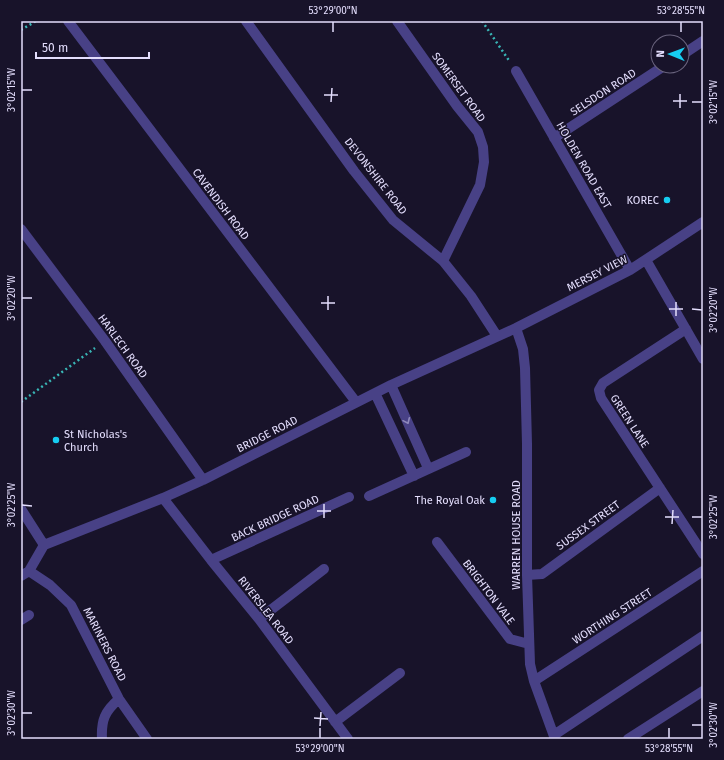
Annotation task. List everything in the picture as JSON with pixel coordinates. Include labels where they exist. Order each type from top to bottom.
[{"type":"street","name":"CAVENDISH ROAD","points":[[68,21],[356,402]]},
{"type":"street","name":"DEVONSHIRE ROAD","points":[[246,21],[354,171],[393,220],[443,261],[471,296],[497,336]]},
{"type":"street","name":"SOMERSET ROAD","points":[[397,21],[457,106],[478,132],[483,147],[484,162],[480,185],[443,261]]},
{"type":"street","points":[[690,49],[703,41]]},
{"type":"street","name":"HOLDEN ROAD EAST","points":[[516,71],[630,270]]},
{"type":"street","name":"SELSDON ROAD","points":[[554,138],[652,74]]},
{"type":"street","name":"MERSEY VIEW","points":[[497,336],[516,328],[630,270],[703,222]]},
{"type":"street","name":"HARLECH ROAD","points":[[21,229],[105,341],[203,480]]},
{"type":"street","points":[[646,260],[703,359]]},
{"type":"street","name":"WARREN HOUSE ROAD","points":[[516,328],[523,349],[525,368],[522,444],[530,664],[534,681],[554,737]]},
{"type":"street","name":"GREEN LANE","points":[[686,330],[603,383],[598,390],[601,398],[703,554]]},
{"type":"street","name":"BRIDGE ROAD","points":[[44,544],[163,498],[203,480],[356,402],[497,336]]},
{"type":"street","points":[[391,385],[428,468]]},
{"type":"street","points":[[375,393],[414,476]]},
{"type":"street","points":[[369,496],[466,452]]},
{"type":"street","name":"SUSSEX STREET","points":[[527,575],[542,574],[660,488]]},
{"type":"street","name":"BACK BRIDGE ROAD","points":[[211,560],[349,497]]},
{"type":"street","name":"RIVERSLEA ROAD","points":[[163,498],[259,619],[348,739]]},
{"type":"street","points":[[21,509],[44,544],[25,574]]},
{"type":"street","name":"BRIGHTON VALE","points":[[437,542],[510,639],[529,644]]},
{"type":"street","points":[[259,619],[324,568]]},
{"type":"street","name":"WORTHING STREET","points":[[534,681],[703,572]]},
{"type":"street","name":"MARINERS ROAD","points":[[25,574],[50,585],[71,605],[119,699],[147,739]]},
{"type":"street","points":[[554,737],[703,636]]},
{"type":"street","points":[[335,722],[400,673]]},
{"type":"street","points":[[628,739],[703,691]]},
{"type":"street","points":[[102,739],[102,727],[108,709],[119,699]]},
{"type":"path","points":[[21,30],[36,21]]},
{"type":"path","points":[[482,21],[516,71]]},
{"type":"path","points":[[21,402],[105,341]]},
{"type":"place","name":"KOREC","points":[[667,200]]},
{"type":"place","name":"St Nicholas's Church","points":[[56,440]]},
{"type":"place","name":"The Royal Oak","points":[[493,500]]}]
